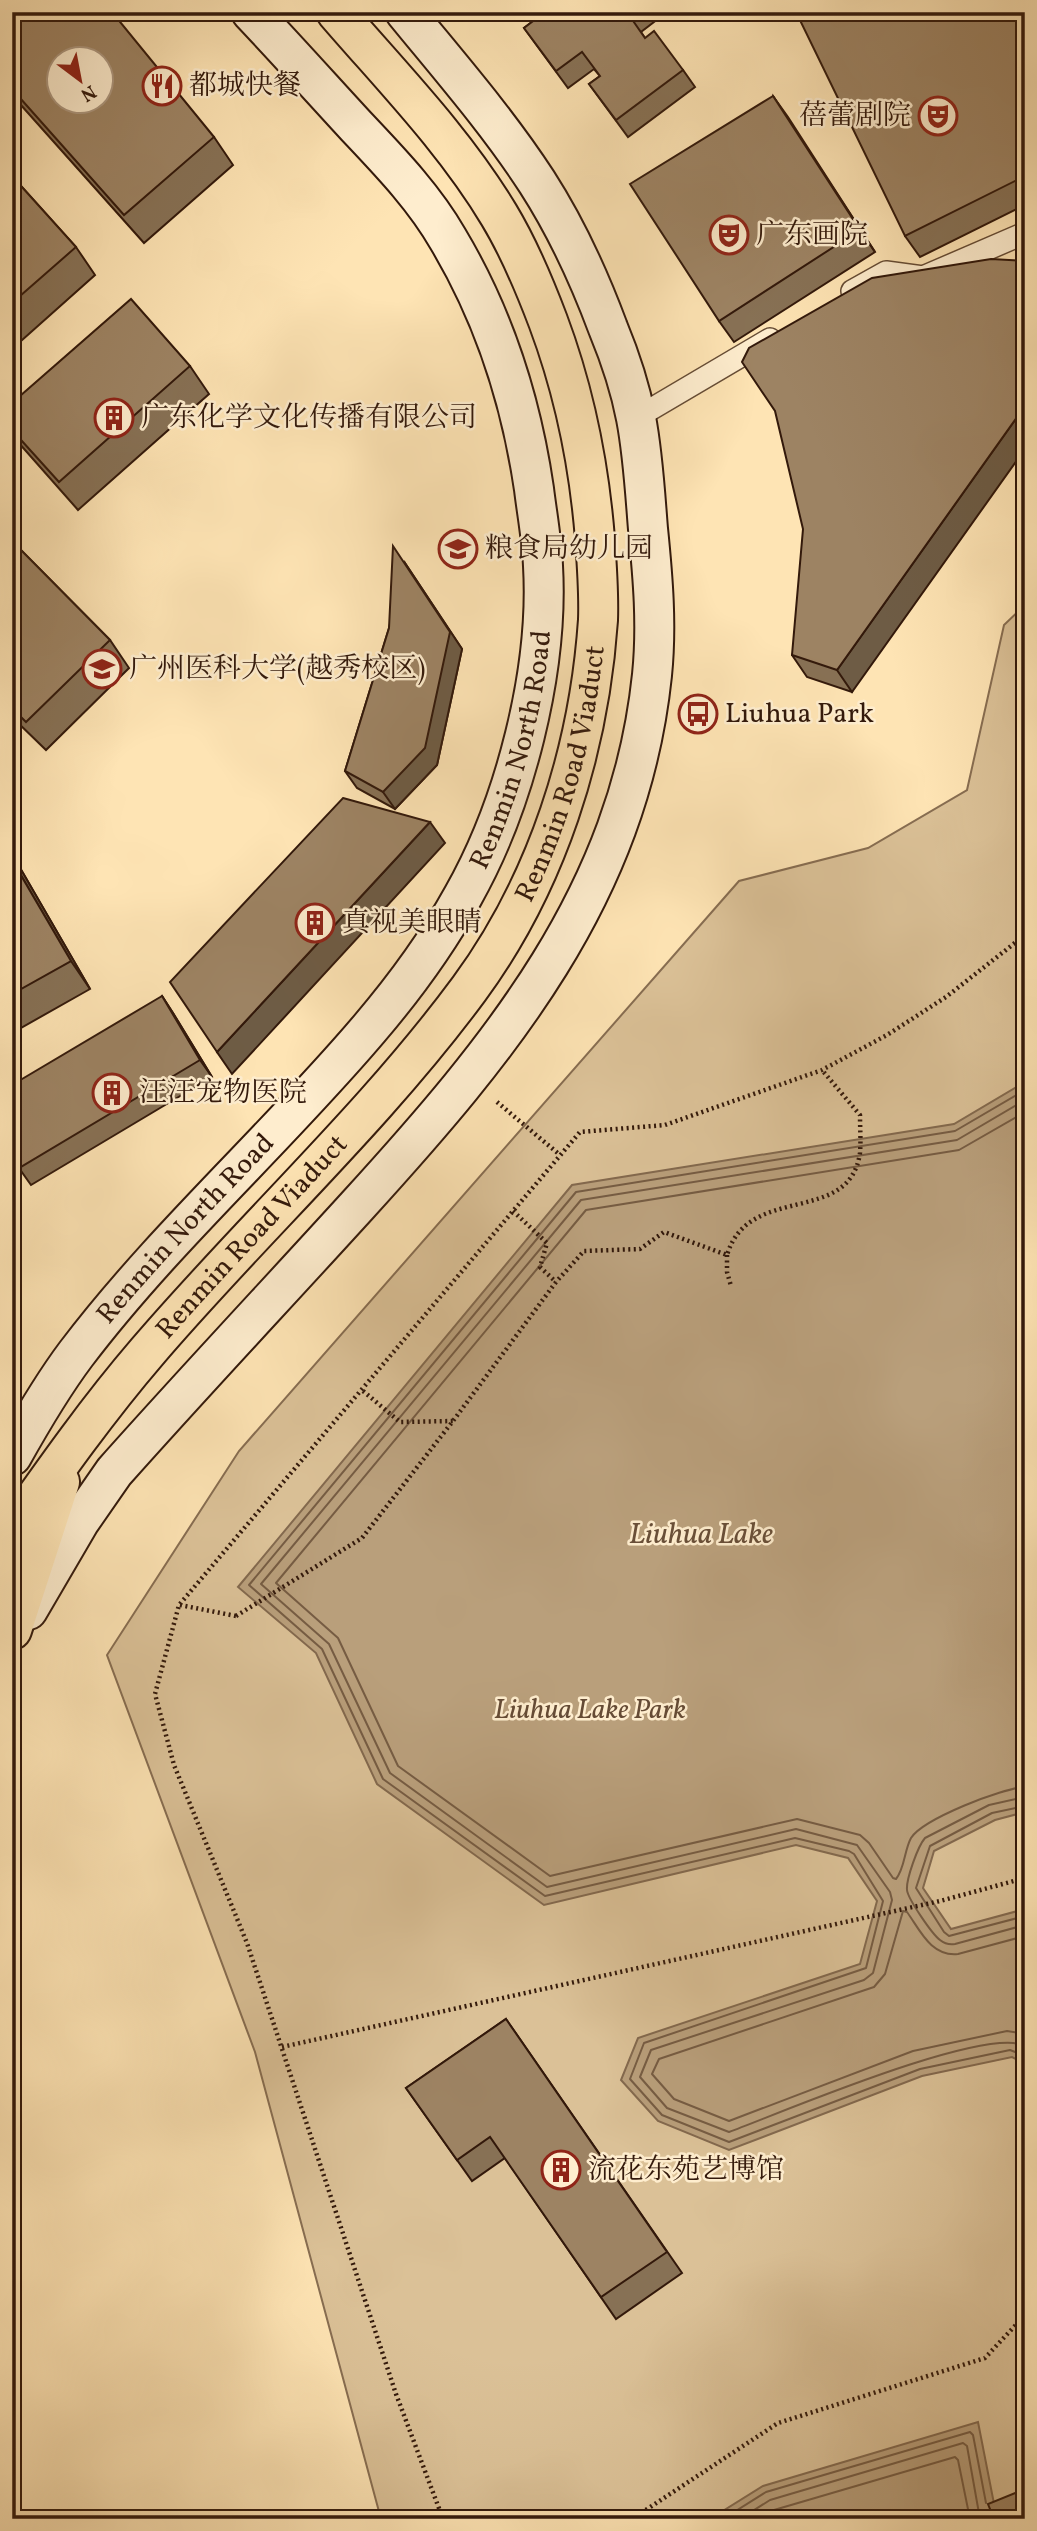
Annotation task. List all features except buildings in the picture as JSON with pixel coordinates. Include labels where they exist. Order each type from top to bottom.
[{"type":"main road","name":"Renmin North Road","points":[[12,1456],[74,1356],[130,1289],[370,1028],[418,967],[464,895],[490,842],[526,730],[537,674],[543,622],[543,565],[536,503],[527,446],[506,364],[490,320],[470,277],[421,198],[251,12]]},
{"type":"main road","name":"Renmin Road Viaduct","points":[[12,1531],[73,1445],[146,1353],[358,1121],[436,1031],[471,985],[507,930],[555,826],[571,776],[590,680],[598,619],[597,558],[586,450],[561,356],[526,266],[501,218],[473,174],[335,12]]},
{"type":"main road","points":[[12,1639],[80,1521],[114,1472],[434,1121],[469,1079],[537,985],[576,921],[607,854],[622,811],[641,738],[652,676],[655,626],[652,564],[636,418],[621,362],[594,290],[562,224],[536,181],[503,134],[405,12]]},
{"type":"main road","points":[[12,1630],[73,1445]]},
{"type":"lane","points":[[838,300],[886,272],[923,277],[1025,233]]},
{"type":"lane","points":[[636,418],[790,328]]},
{"type":"path","points":[[443,2519],[396,2395],[247,1943],[174,1765],[155,1694],[179,1605],[580,1132],[665,1125],[822,1070],[887,1035],[946,997],[1025,935]]},
{"type":"path","points":[[731,1286],[727,1272],[727,1255],[731,1240],[747,1222],[763,1214],[831,1196],[850,1179],[860,1155],[860,1115],[822,1070]]},
{"type":"path","points":[[469,1079],[560,1155]]},
{"type":"path","points":[[513,1211],[547,1244],[540,1267],[556,1282]]},
{"type":"path","points":[[179,1605],[236,1616],[362,1538],[556,1282],[584,1251],[640,1249],[664,1232],[727,1255]]},
{"type":"path","points":[[363,1391],[400,1422],[453,1421]]},
{"type":"path","points":[[282,2048],[940,1901],[1025,1878]]},
{"type":"path","points":[[632,2519],[778,2423],[985,2358],[1025,2315]]},
{"type":"green space","name":"Liuhua Lake Park","points":[[1025,605],[1025,2519],[381,2519],[255,2052],[107,1655],[239,1451],[739,881],[868,848],[967,790],[1004,625]]},
{"type":"water","name":"Liuhua Lake","points":[[1025,1082],[1025,1812],[995,1820],[934,1851],[923,1888],[951,1929],[1025,1909],[1025,2064],[1012,2057],[922,2076],[729,2150],[658,2121],[621,2080],[638,2038],[860,1964],[877,1901],[848,1858],[796,1845],[544,1905],[377,1784],[316,1653],[238,1587],[572,1185],[954,1124]]},
{"type":"water","points":[[978,2422],[997,2519],[710,2519],[763,2486]]},
{"type":"place","name":"都城快餐","points":[[162,86]]},
{"type":"place","name":"蓓蕾剧院","points":[[938,116]]},
{"type":"place","name":"广东画院","points":[[729,235]]},
{"type":"place","name":"广东化学文化传播有限公司","points":[[114,418]]},
{"type":"place","name":"粮食局幼儿园","points":[[458,549]]},
{"type":"place","name":"广州医科大学(越秀校区)","points":[[102,669]]},
{"type":"place","name":"Liuhua Park","points":[[698,714]]},
{"type":"place","name":"真视美眼睛","points":[[315,923]]},
{"type":"place","name":"汪汪宠物医院","points":[[112,1093]]},
{"type":"place","name":"流花东苑艺博馆","points":[[561,2170]]}]
